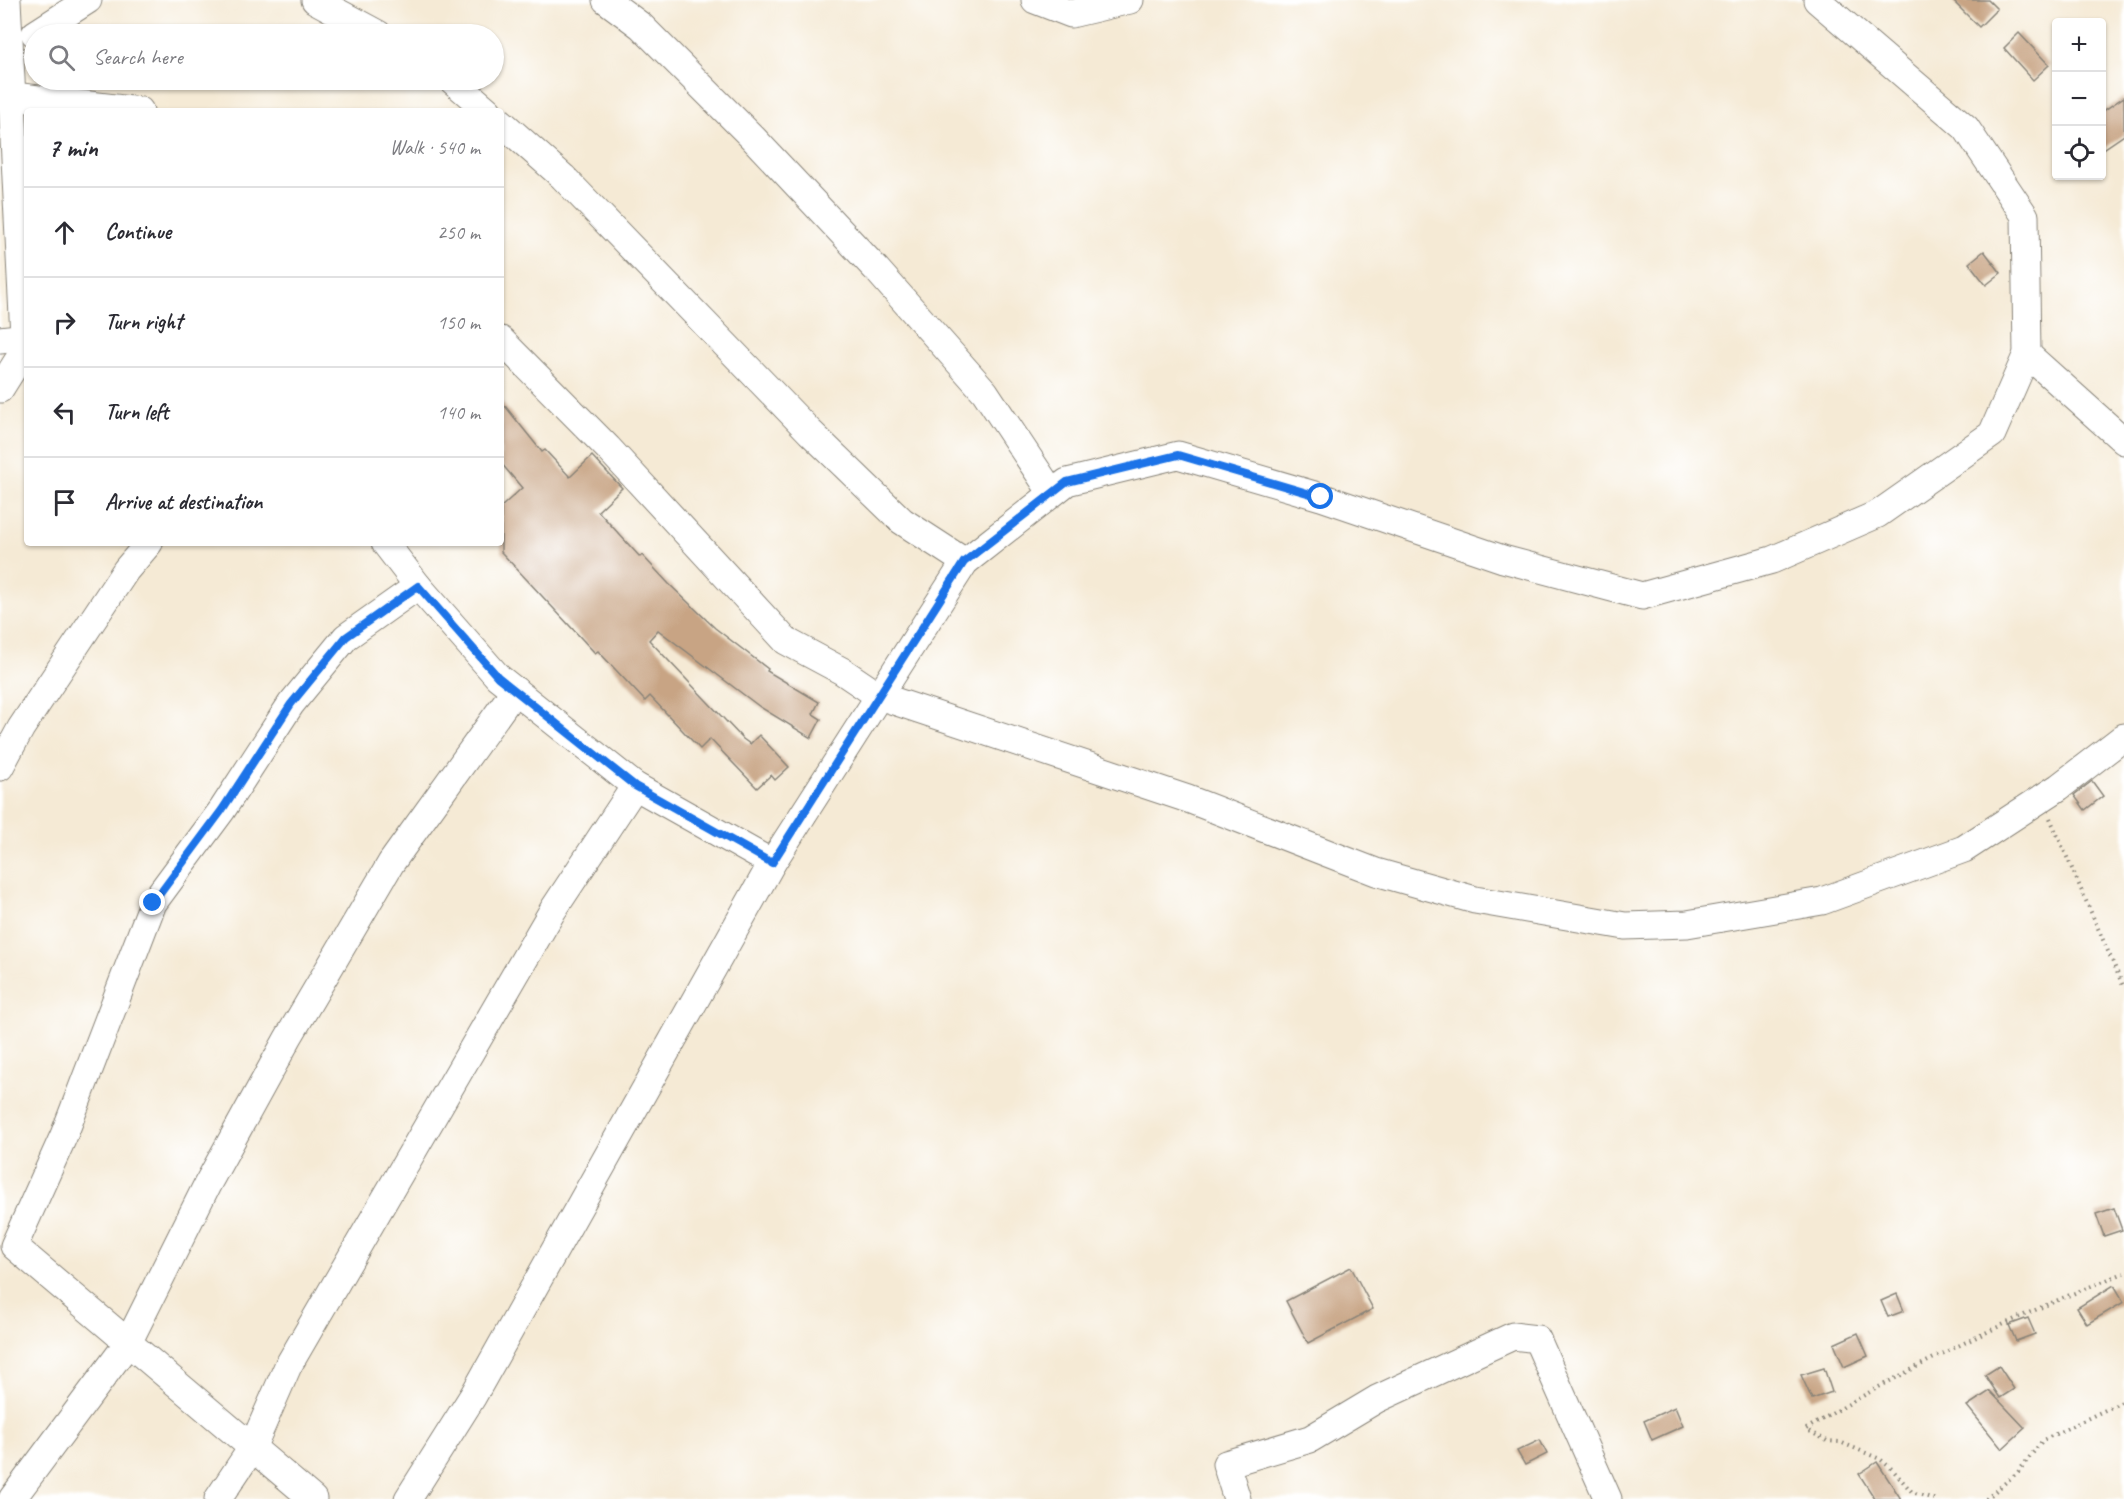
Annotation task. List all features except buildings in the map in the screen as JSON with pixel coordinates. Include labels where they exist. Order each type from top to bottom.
[{"type":"street","points":[[0,389],[20,340],[8,0]]},
{"type":"street","points":[[52,24],[88,0]]},
{"type":"street","points":[[315,0],[359,24]]},
{"type":"street","points":[[606,0],[641,26],[877,270],[985,392],[1052,493]]},
{"type":"street","points":[[1035,0],[1071,14],[1130,0]]},
{"type":"street","points":[[408,1499],[473,1396],[772,863],[964,562],[1067,482],[1178,455],[1321,497],[1503,559],[1642,596],[1772,560],[1878,514],[1992,434],[2027,354],[2025,216],[1966,128],[1816,0]]},
{"type":"street","points":[[11,50],[24,42]]},
{"type":"street","points":[[464,90],[485,108]]},
{"type":"street","points":[[13,96],[115,108]]},
{"type":"street","points":[[504,125],[563,177],[810,432],[893,513],[964,562]]},
{"type":"street","points":[[504,343],[608,448],[786,641],[842,671],[879,696],[1188,799],[1376,872],[1475,900],[1625,926],[1687,924],[1822,902],[1964,849],[2042,798],[2124,737]]},
{"type":"street","points":[[2027,354],[2124,441]]},
{"type":"street","points":[[0,768],[28,718],[126,570],[146,546]]},
{"type":"street","points":[[387,546],[418,586],[498,677],[635,786],[772,863]]},
{"type":"street","points":[[313,1499],[128,1343],[5,1247],[64,1135],[153,903],[222,810],[291,704],[346,637],[418,586]]},
{"type":"street","points":[[12,1499],[128,1343],[207,1185],[282,1047],[391,863],[515,690]]},
{"type":"street","points":[[218,1499],[252,1448],[288,1366],[553,910],[635,786]]},
{"type":"street","points":[[1237,1499],[1226,1464],[1310,1439],[1377,1399],[1513,1336],[1537,1339],[1608,1499]]},
{"type":"path","points":[[2042,798],[2124,988]]},
{"type":"path","points":[[1934,1499],[1912,1492],[1880,1459],[1840,1442],[1827,1441],[1806,1429],[1862,1395],[2052,1301],[2124,1273]]},
{"type":"path","points":[[1986,1499],[2018,1472],[2043,1440],[2124,1401]]},
{"type":"route","points":[[153,903],[222,810],[291,704],[346,637],[418,586],[498,677],[635,786],[772,863],[964,562],[1067,482],[1178,455],[1321,497]]}]
